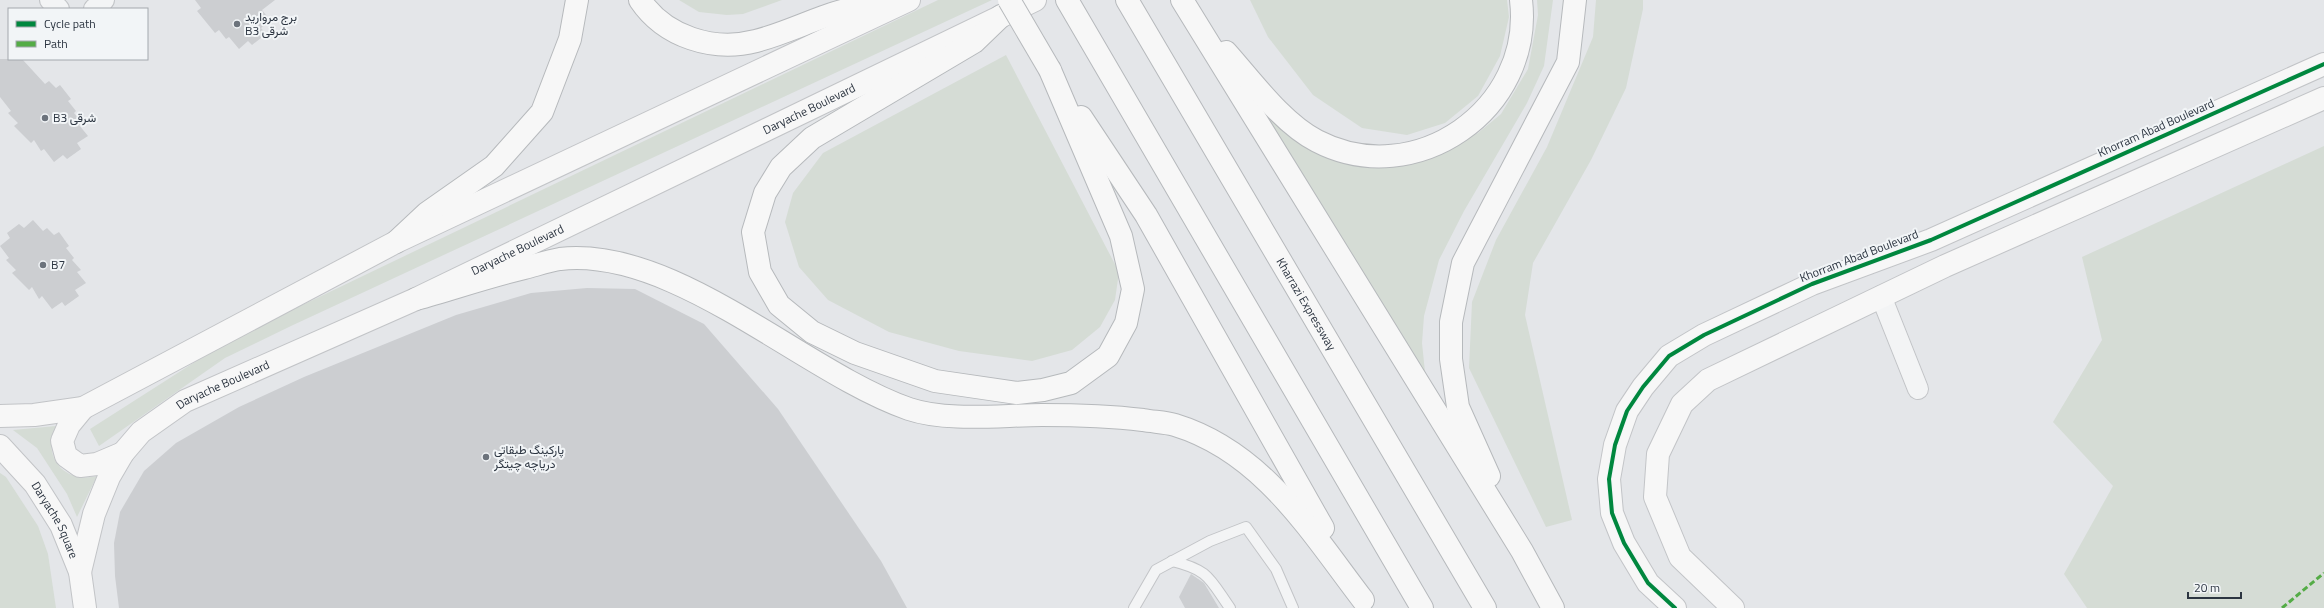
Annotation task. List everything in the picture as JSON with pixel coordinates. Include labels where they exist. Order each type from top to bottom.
[{"type":"main road","points":[[396,242],[427,213],[494,166],[542,112],[570,39],[577,0]]},
{"type":"main road","points":[[640,0],[646,10],[674,32],[711,45],[755,41],[825,16],[882,0]]},
{"type":"main road","points":[[0,416],[34,415],[83,408],[396,242],[909,0]]},
{"type":"main road","name":"Daryache Boulevard","points":[[80,572],[94,514],[109,477],[123,453],[141,432],[185,401],[416,299],[1005,8],[1035,0]]},
{"type":"main road","points":[[1067,0],[1422,608]]},
{"type":"main road","name":"Kharrazi Expressway","points":[[1127,0],[1485,608]]},
{"type":"main road","points":[[1187,8],[1289,120],[1316,140],[1348,153],[1376,156],[1404,154],[1434,147],[1463,130],[1486,108],[1503,83],[1519,47],[1523,19],[1521,0]]},
{"type":"main road","points":[[1522,551],[1458,407],[1451,358],[1451,322],[1464,263],[1568,62],[1576,0]]},
{"type":"main road","points":[[1050,70],[1121,236],[1133,290],[1126,323],[1108,356],[1072,383],[1043,390],[1017,392],[935,381],[855,353],[812,332],[779,305],[760,272],[753,232],[765,193],[781,167],[812,138],[974,42],[1005,8],[1050,70],[1146,215],[1365,604]]},
{"type":"main road","points":[[1187,8],[1522,551],[1553,608]]},
{"type":"main road","name":"Khorram Abad Boulevard","points":[[1675,608],[1648,583],[1624,543],[1612,513],[1609,479],[1614,445],[1627,411],[1643,387],[1669,356],[1704,335],[1812,284],[1931,240],[2324,64]]},
{"type":"main road","points":[[1733,608],[1680,557],[1655,497],[1658,454],[1682,404],[1708,380],[1945,266],[2324,98]]},
{"type":"main road","points":[[1931,240],[1945,266]]},
{"type":"main road","points":[[416,299],[497,275],[560,259],[603,259],[648,272],[705,297],[880,397],[912,410],[946,416],[1107,416],[1174,424],[1218,442],[1255,468],[1290,504],[1365,604]]},
{"type":"main road","points":[[83,408],[69,425],[62,441],[66,456],[80,466],[97,464],[123,453]]},
{"type":"main road","name":"Daryache Square","points":[[0,446],[35,484],[57,519],[80,572],[85,608]]},
{"type":"street","points":[[50,0],[58,8]]},
{"type":"street","points":[[95,8],[104,0]]},
{"type":"street","points":[[1881,296],[1918,389]]},
{"type":"lane","points":[[1134,608],[1156,570],[1210,541],[1246,527],[1276,569],[1293,608]]},
{"type":"lane","points":[[1172,561],[1193,566],[1207,575],[1230,608]]},
{"type":"shaded area","points":[[679,0],[782,0],[743,14],[727,15],[699,12]]},
{"type":"shaded area","points":[[938,0],[992,0],[225,358],[99,446],[90,429],[198,360],[267,322]]},
{"type":"shaded area","points":[[1250,0],[1507,0],[1509,17],[1500,56],[1478,96],[1445,123],[1407,135],[1362,128],[1313,95],[1268,37]]},
{"type":"shaded area","points":[[1537,0],[1553,0],[1544,66],[1527,103],[1464,211],[1439,260],[1424,316],[1422,343],[1427,391],[1243,83],[1322,152],[1453,146],[1478,133],[1501,114],[1528,69],[1538,15]]},
{"type":"shaded area","points":[[1596,0],[1643,0],[1643,9],[1626,88],[1591,160],[1533,263],[1525,315],[1572,520],[1546,527],[1469,368],[1472,302],[1496,240],[1547,147],[1593,37]]},
{"type":"shaded area","points":[[1006,55],[1119,272],[1115,300],[1100,327],[1072,350],[1032,361],[959,351],[889,332],[828,300],[799,267],[785,222],[793,193],[823,153]]},
{"type":"shaded area","points":[[2324,146],[2324,608],[2087,608],[2064,574],[2113,486],[2053,422],[2102,340],[2082,257]]},
{"type":"shaded area","points":[[56,426],[52,437],[52,448],[54,458],[59,466],[66,472],[75,476],[97,476],[77,517],[67,494],[37,448],[13,430]]},
{"type":"shaded area","points":[[0,473],[6,477],[38,526],[48,554],[56,608],[0,608]]},
{"type":"building","name":"برج مروارید B3 شرقی","points":[[195,0],[275,0],[262,10],[270,20],[261,28],[266,34],[252,45],[248,41],[239,49],[229,37],[226,39],[219,30],[215,33],[197,11],[201,8]]},
{"type":"building","name":"B3 شرقی","points":[[0,59],[23,60],[45,84],[49,81],[56,88],[60,85],[71,99],[68,101],[76,111],[74,113],[82,123],[79,125],[88,136],[77,143],[81,149],[67,159],[63,155],[54,162],[44,149],[41,151],[34,140],[31,143],[14,126],[18,123],[8,113],[11,111],[0,97]]},
{"type":"building","name":"B7","points":[[33,220],[43,231],[47,228],[54,235],[59,232],[69,246],[66,248],[74,258],[72,260],[81,270],[77,272],[86,283],[75,290],[79,296],[65,306],[62,302],[52,309],[42,296],[39,299],[32,287],[29,290],[12,273],[16,270],[6,260],[9,258],[0,246],[10,238],[7,233],[19,224],[24,228]]},
{"type":"building","name":"پارکینگ طبقاتی دریاچه چیتگر","points":[[587,288],[635,289],[704,324],[778,409],[881,561],[907,608],[119,608],[115,576],[114,543],[120,512],[144,471],[176,443],[239,407],[304,377],[456,315],[531,293]]},
{"type":"building","points":[[1191,574],[1204,583],[1219,608],[1185,608],[1179,597]]},
{"type":"marked path","points":[[2282,608],[2324,573]]},
{"type":"cycle path","points":[[1675,608],[1648,583],[1624,543],[1612,513],[1609,479],[1615,445],[1627,411],[1643,387],[1669,356],[1704,335],[1812,284],[1931,240],[2324,64]]},
{"type":"place","name":"برج مروارید B3 شرقی","points":[[237,24]]},
{"type":"place","name":"B3 شرقی","points":[[45,118]]},
{"type":"place","name":"B7","points":[[43,265]]},
{"type":"place","name":"پارکینگ طبقاتی دریاچه چیتگر","points":[[486,457]]}]
